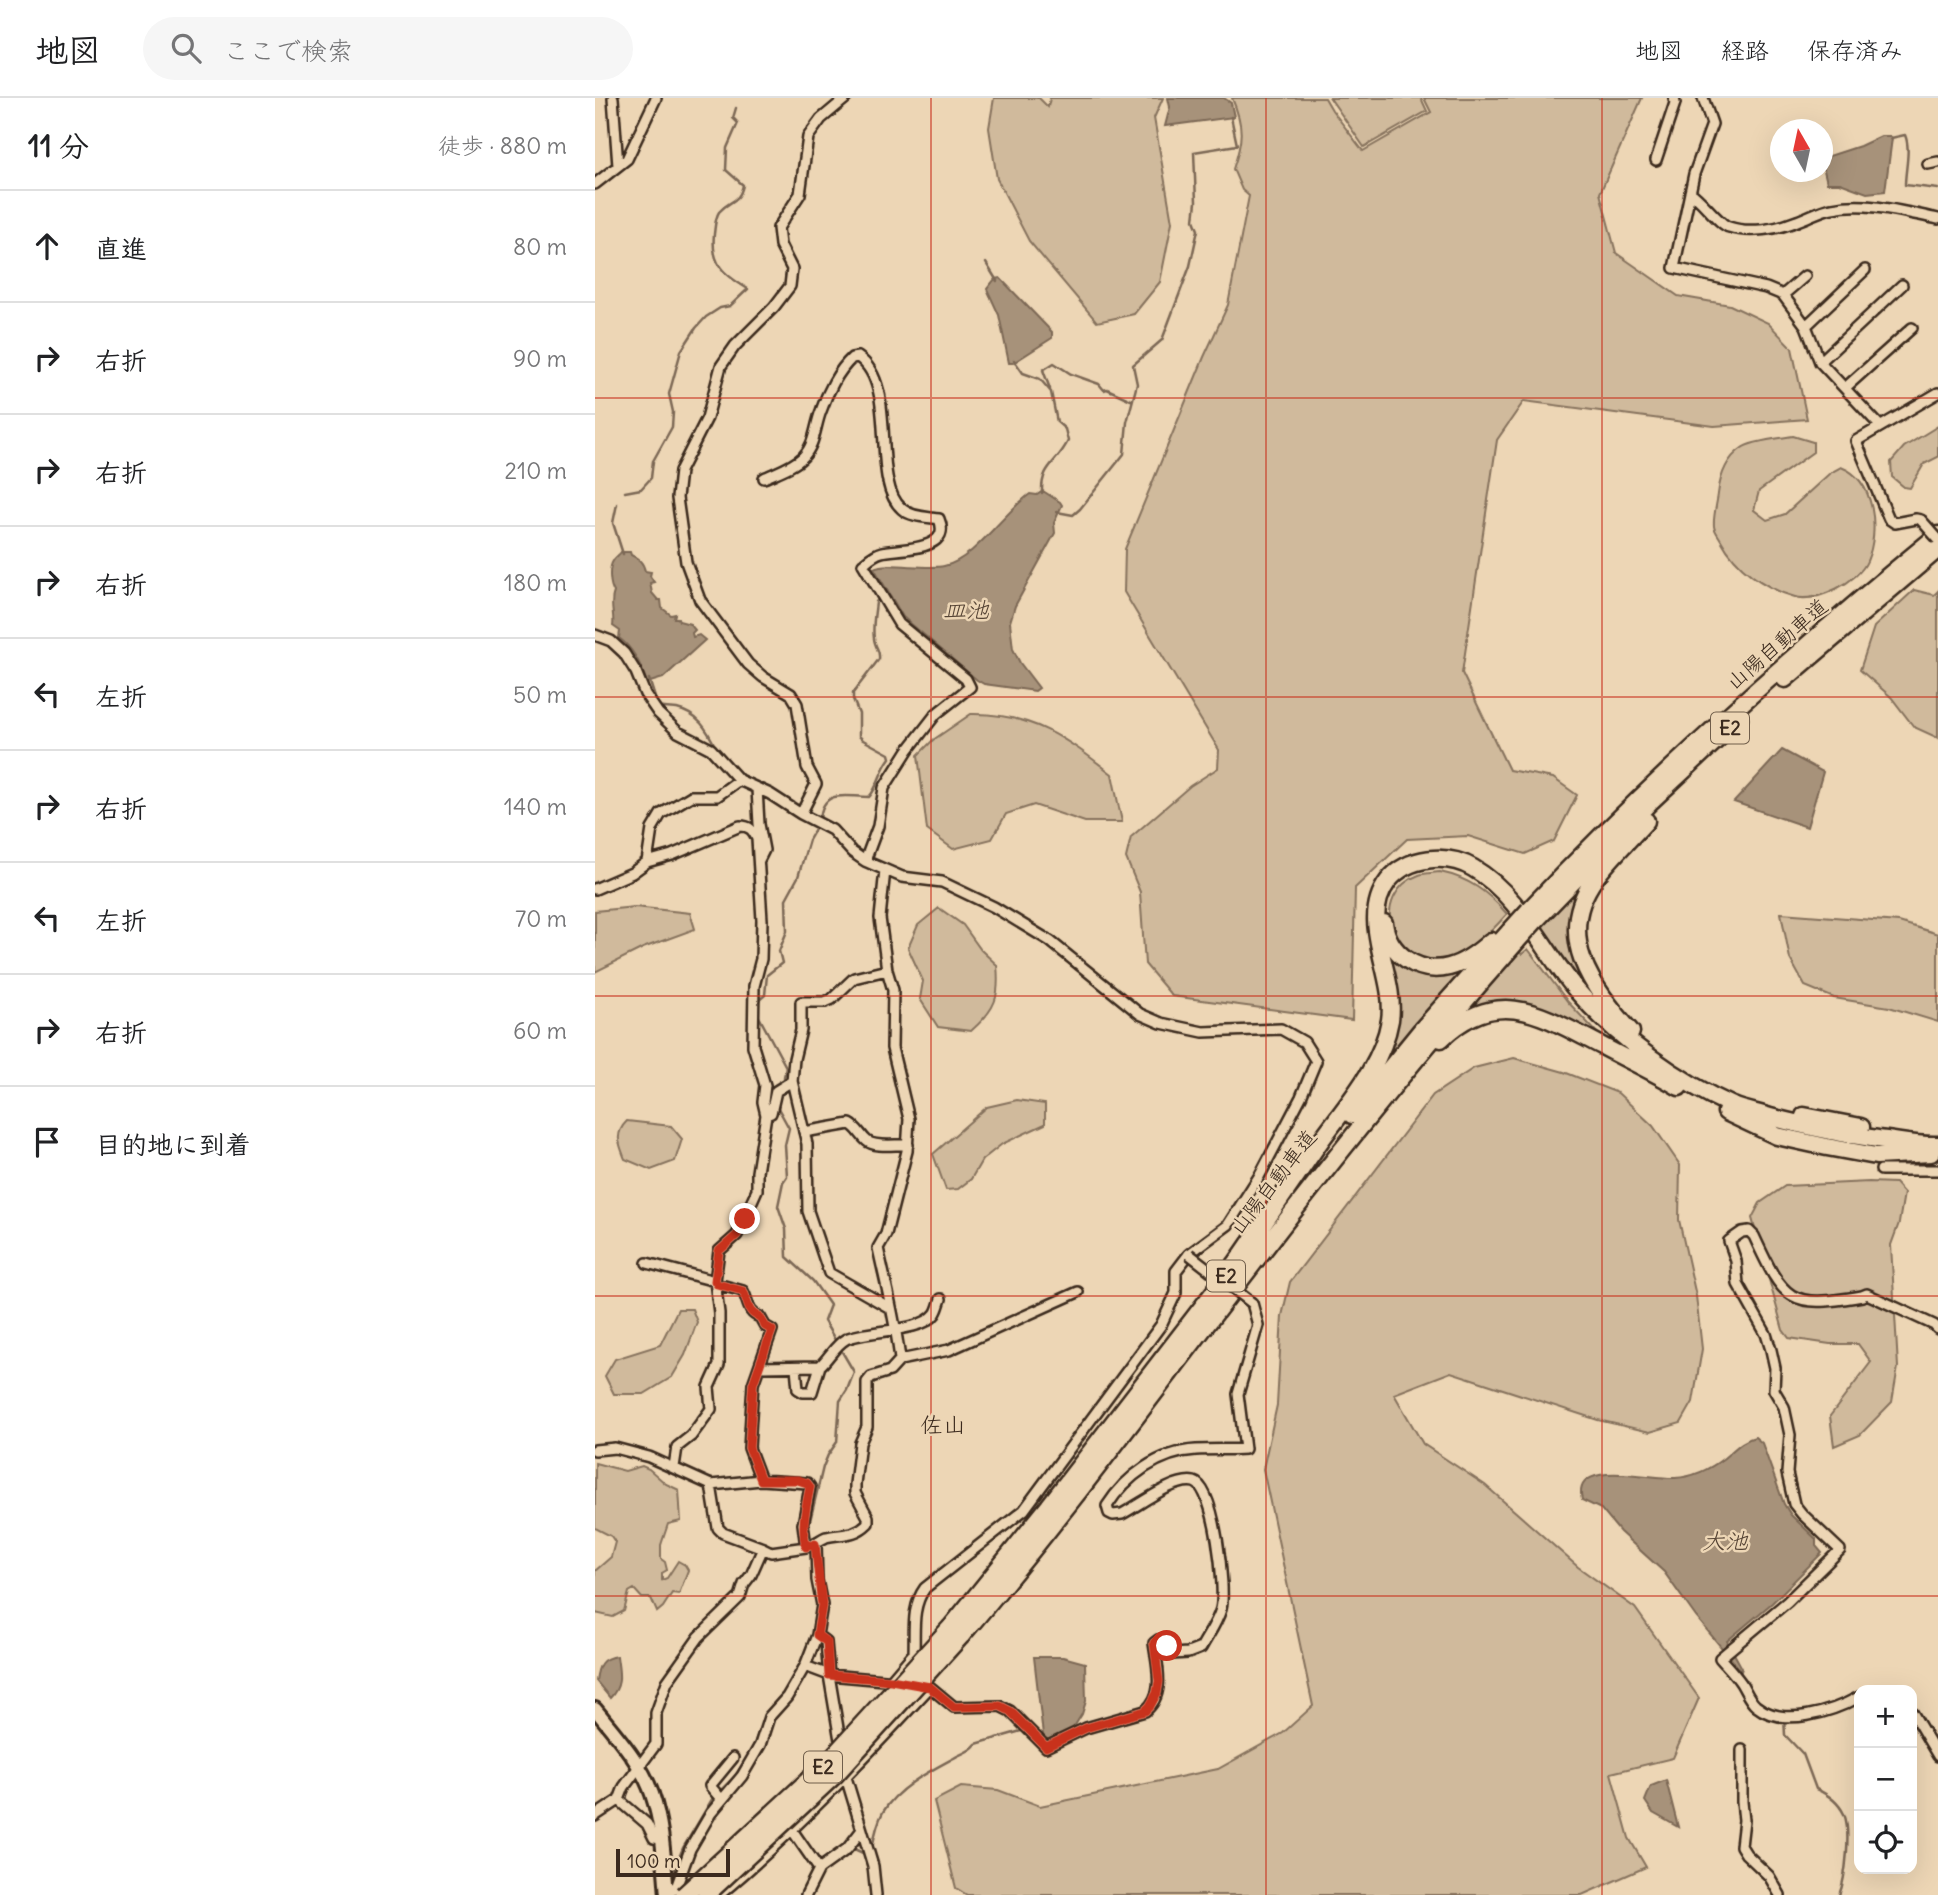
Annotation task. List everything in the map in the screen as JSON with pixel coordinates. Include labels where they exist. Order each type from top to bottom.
[{"type":"highway","name":"山陽自動車道","points":[[1532,915],[1598,838],[1697,743],[1857,602],[1938,537]]},
{"type":"highway","name":"山陽自動車道","points":[[684,1895],[826,1764],[956,1631],[1049,1506],[1385,1073],[1511,932],[1743,716],[1938,549]]},
{"type":"highway","points":[[1660,1069],[1612,1011],[1592,982],[1577,941],[1581,907],[1595,879],[1743,716]]},
{"type":"highway","points":[[1235,1265],[1357,1091],[1385,1040],[1391,1001],[1377,933],[1378,901],[1389,880],[1411,864],[1424,859],[1446,859],[1470,866],[1486,876],[1509,898],[1559,970],[1603,1018],[1660,1069]]},
{"type":"highway","points":[[1511,932],[1449,967],[1436,969],[1412,963],[1396,950],[1385,932],[1385,909],[1394,887],[1412,871],[1424,867],[1457,869],[1483,883],[1510,910],[1573,997],[1599,1024],[1660,1069]]},
{"type":"highway","name":"山陽自動車道","points":[[706,1895],[836,1774],[956,1631],[1062,1513],[1263,1251],[1411,1066],[1511,932]]},
{"type":"highway","points":[[1411,1066],[1426,1056],[1460,1024],[1480,1012],[1505,1009],[1529,1012],[1557,1022],[1693,1085],[1735,1112],[1831,1133],[1935,1149]]},
{"type":"main road","points":[[595,1709],[639,1768],[651,1792],[662,1839],[668,1895]]},
{"type":"street","points":[[613,98],[618,166]]},
{"type":"street","points":[[595,184],[618,166],[633,149],[656,98]]},
{"type":"street","points":[[802,811],[816,784],[807,767],[797,704],[791,694],[748,664],[700,600],[687,562],[677,498],[680,471],[707,418],[721,366],[735,346],[774,307],[790,286],[792,269],[780,245],[778,228],[800,194],[808,137],[821,119],[846,98]]},
{"type":"street","points":[[1656,160],[1675,103],[1674,98]]},
{"type":"street","points":[[1703,98],[1712,124],[1690,192],[1674,268],[1766,288],[1783,295],[1806,326],[1820,362],[1880,426]]},
{"type":"street","points":[[1690,192],[1701,199],[1721,223],[1728,227],[1777,227],[1831,208],[1873,206],[1938,219]]},
{"type":"street","points":[[1806,326],[1865,270]]},
{"type":"street","points":[[1783,295],[1805,276]]},
{"type":"street","points":[[1820,362],[1902,285]]},
{"type":"street","points":[[1845,388],[1912,328]]},
{"type":"street","points":[[764,478],[801,460],[807,452],[821,409],[838,375],[852,358],[858,357],[865,362],[873,376],[883,414],[890,485],[897,503],[909,513],[939,519],[941,524],[930,545],[883,552],[873,555],[863,564],[899,624],[965,679],[970,687],[940,709],[908,750],[884,788],[878,826],[865,860]]},
{"type":"street","points":[[1938,393],[1856,441],[1886,512],[1895,523],[1921,520],[1938,537]]},
{"type":"street","points":[[595,635],[611,641],[624,653],[645,694],[658,713],[678,732],[711,749],[739,780],[802,811],[832,830],[852,852],[865,860],[902,877],[942,882],[994,907],[1051,941],[1140,1014],[1161,1023],[1203,1032],[1281,1030],[1304,1042],[1316,1062],[1301,1097],[1260,1175],[1228,1225],[1189,1255],[1176,1271],[1176,1293],[1161,1325],[1024,1510],[925,1588],[919,1596],[915,1613],[914,1653],[891,1680]]},
{"type":"street","points":[[647,862],[652,830],[661,814],[691,796],[717,796],[739,780]]},
{"type":"street","points":[[757,789],[764,850],[758,862]]},
{"type":"street","points":[[595,890],[632,873],[647,862],[672,855],[740,826],[753,830],[757,839],[762,919],[761,959],[754,986],[753,1046],[765,1085],[763,1102],[766,1115],[757,1172],[757,1191],[737,1235],[719,1251],[716,1283],[719,1365],[709,1387],[711,1409],[691,1436],[677,1447],[674,1467]]},
{"type":"street","points":[[885,870],[885,894],[880,918],[887,970],[893,990],[892,1048],[909,1119],[908,1145],[886,1234],[878,1248],[897,1330],[900,1360]]},
{"type":"street","points":[[887,970],[854,978],[832,999],[825,1002],[800,1002],[801,1030],[792,1081],[807,1144],[808,1211],[829,1273],[890,1308]]},
{"type":"street","points":[[766,1115],[771,1113],[776,1091],[792,1081]]},
{"type":"street","points":[[804,1132],[850,1124],[857,1128],[867,1141],[875,1144],[908,1145]]},
{"type":"street","points":[[1881,1170],[1938,1170]]},
{"type":"street","points":[[1854,1700],[1842,1706],[1797,1716],[1765,1713],[1753,1704],[1720,1658],[1787,1602],[1840,1550],[1794,1504],[1787,1473],[1790,1435],[1784,1407],[1775,1390],[1775,1368],[1771,1350],[1766,1334],[1738,1284],[1736,1261],[1729,1241],[1742,1232],[1749,1231],[1754,1236],[1773,1277],[1788,1294],[1805,1301],[1824,1303],[1867,1294],[1938,1329]]},
{"type":"street","points":[[805,1666],[829,1675],[891,1680],[930,1687],[954,1707],[1000,1706],[1010,1711],[1046,1747],[1086,1728],[1145,1711],[1150,1706],[1157,1693],[1159,1681],[1154,1643],[1158,1640],[1164,1642],[1172,1654],[1188,1653],[1201,1648],[1221,1608],[1219,1558],[1209,1499],[1200,1485],[1192,1482],[1174,1484],[1122,1514],[1109,1513],[1107,1506],[1132,1476],[1173,1454],[1196,1450],[1245,1449],[1238,1394],[1258,1325],[1252,1303],[1189,1255]]},
{"type":"street","points":[[647,1263],[743,1291],[749,1310],[772,1330],[753,1384],[749,1448],[761,1480]]},
{"type":"street","points":[[711,1485],[718,1528],[723,1533],[771,1552],[811,1546],[828,1537],[844,1536],[860,1530],[868,1523],[868,1517],[855,1493],[855,1485],[860,1443],[867,1427],[867,1382],[871,1377],[890,1371],[900,1360],[949,1350],[1078,1292]]},
{"type":"street","points":[[796,1367],[798,1389],[813,1392],[820,1366],[846,1339],[869,1332],[897,1330],[926,1321],[935,1315],[941,1299]]},
{"type":"street","points":[[760,1367],[820,1366]]},
{"type":"street","points":[[595,1450],[615,1448],[649,1457],[711,1485],[761,1480],[798,1480],[810,1487],[803,1524],[811,1546],[822,1605],[817,1635],[805,1666],[787,1697],[769,1717],[760,1745],[742,1776],[711,1813],[690,1849],[677,1885],[668,1895]]},
{"type":"street","points":[[595,1816],[619,1800],[624,1787],[656,1744],[656,1713],[660,1695],[667,1682],[708,1628],[740,1597],[763,1548]]},
{"type":"street","points":[[817,1635],[827,1642],[829,1675],[846,1778],[873,1866],[876,1895]]},
{"type":"street","points":[[719,1895],[846,1778],[930,1687]]},
{"type":"street","points":[[1917,1720],[1938,1756]]},
{"type":"street","points":[[1742,1751],[1744,1820],[1741,1846],[1769,1876],[1780,1895]]},
{"type":"street","points":[[722,1800],[710,1786],[733,1758]]},
{"type":"street","points":[[619,1800],[647,1824],[654,1838],[662,1839]]},
{"type":"street","points":[[792,1830],[818,1868]]},
{"type":"street","points":[[806,1895],[818,1868],[848,1847],[861,1831]]},
{"type":"shaded area","points":[[994,98],[1039,98],[1048,107],[1050,98],[1163,98],[1154,118],[1172,222],[1160,282],[1134,314],[1097,322],[1029,241],[997,179],[989,128]]},
{"type":"shaded area","points":[[1232,98],[1325,98],[1363,151],[1431,112],[1424,98],[1642,98],[1600,193],[1616,253],[1678,296],[1730,305],[1768,323],[1792,348],[1807,419],[1714,426],[1524,401],[1497,440],[1462,673],[1509,770],[1553,778],[1577,795],[1554,841],[1525,854],[1468,836],[1407,839],[1355,888],[1352,1020],[1172,996],[1145,964],[1140,892],[1126,858],[1131,837],[1190,786],[1218,768],[1219,750],[1124,592],[1125,549],[1228,305],[1249,196],[1242,190],[1233,169],[1241,133]]},
{"type":"shaded area","points":[[1330,98],[1421,98],[1427,111],[1364,147]]},
{"type":"shaded area","points":[[1938,426],[1938,457],[1924,464],[1910,488],[1904,487],[1892,477],[1891,462],[1904,447]]},
{"type":"shaded area","points":[[1793,436],[1813,442],[1813,452],[1759,491],[1754,510],[1767,520],[1785,514],[1830,473],[1841,467],[1861,483],[1868,495],[1873,522],[1871,549],[1863,569],[1836,589],[1804,598],[1772,588],[1752,576],[1727,550],[1714,526],[1720,481],[1732,457],[1752,443]]},
{"type":"shaded area","points":[[1914,590],[1934,595],[1938,591],[1938,738],[1914,727],[1891,697],[1860,670],[1874,627]]},
{"type":"shaded area","points":[[971,714],[993,715],[1030,723],[1079,749],[1112,774],[1122,822],[1085,822],[1034,805],[1006,814],[992,839],[953,849],[927,830],[918,755],[933,740]]},
{"type":"shaded area","points":[[1440,872],[1477,887],[1507,914],[1486,936],[1460,955],[1441,961],[1423,961],[1408,954],[1398,942],[1391,928],[1390,912],[1394,897],[1403,884],[1419,875]]},
{"type":"shaded area","points":[[1585,878],[1589,882],[1573,924],[1610,1013],[1586,993],[1542,933],[1541,926]]},
{"type":"shaded area","points":[[635,907],[690,913],[695,929],[643,948],[595,972],[595,911]]},
{"type":"shaded area","points":[[939,908],[963,925],[981,950],[997,965],[998,986],[995,1002],[971,1031],[938,1027],[920,999],[923,981],[908,948],[918,925]]},
{"type":"shaded area","points":[[1781,913],[1899,922],[1938,934],[1938,1022],[1889,1007],[1834,998],[1805,986],[1790,959]]},
{"type":"shaded area","points":[[1383,946],[1396,957],[1468,967],[1383,1064],[1380,1061],[1388,1044]]},
{"type":"shaded area","points":[[1528,949],[1568,1002],[1602,1038],[1547,1013],[1458,1019],[1516,951],[1522,954]]},
{"type":"shaded area","points":[[1514,1058],[1564,1072],[1618,1093],[1653,1126],[1680,1165],[1679,1220],[1696,1296],[1702,1349],[1693,1402],[1681,1423],[1650,1432],[1598,1420],[1451,1372],[1394,1394],[1423,1444],[1485,1485],[1578,1567],[1635,1608],[1699,1698],[1673,1758],[1611,1773],[1629,1838],[1646,1867],[1582,1895],[967,1895],[956,1888],[934,1801],[961,1787],[998,1790],[1040,1806],[1218,1769],[1283,1733],[1313,1706],[1263,1469],[1277,1405],[1282,1316],[1290,1282],[1433,1095],[1474,1068]]},
{"type":"shaded area","points":[[1017,1100],[1045,1104],[1045,1124],[1002,1144],[982,1160],[971,1179],[958,1189],[946,1190],[933,1154],[987,1107]]},
{"type":"shaded area","points":[[627,1121],[671,1126],[682,1139],[675,1161],[651,1170],[625,1159],[619,1135]]},
{"type":"shaded area","points":[[1895,1183],[1904,1193],[1899,1223],[1891,1245],[1898,1367],[1892,1402],[1860,1435],[1834,1446],[1830,1416],[1871,1362],[1858,1344],[1830,1344],[1789,1338],[1783,1330],[1752,1218],[1760,1203],[1785,1186]]},
{"type":"shaded area","points":[[678,1309],[692,1309],[697,1322],[685,1355],[672,1377],[644,1394],[614,1394],[605,1376],[615,1359],[660,1345]]},
{"type":"shaded area","points":[[595,1463],[625,1471],[642,1466],[679,1490],[681,1521],[668,1524],[661,1545],[661,1559],[667,1570],[662,1573],[662,1580],[667,1578],[678,1561],[688,1570],[679,1594],[672,1593],[657,1612],[651,1598],[642,1598],[634,1589],[629,1592],[624,1611],[613,1617],[595,1613],[595,1571],[611,1557],[615,1542],[611,1536],[595,1528]]},
{"type":"water","points":[[1168,98],[1224,98],[1231,103],[1234,117],[1165,126],[1170,107]]},
{"type":"water","points":[[1881,136],[1892,138],[1885,191],[1867,193],[1840,183],[1827,183],[1833,182],[1833,155]]},
{"type":"water","points":[[1000,278],[1052,332],[1052,338],[1013,363],[1009,363],[999,315],[987,289],[995,279]]},
{"type":"water","name":"皿池","points":[[1043,491],[1062,505],[1054,523],[1055,533],[1015,606],[1010,622],[1013,649],[1039,688],[1035,691],[984,684],[903,617],[874,568],[888,565],[936,567],[955,562],[978,545],[1020,502],[1030,494],[1037,495]]},
{"type":"water","points":[[621,552],[630,552],[642,563],[645,571],[651,572],[650,576],[654,582],[650,583],[652,593],[661,600],[662,608],[671,615],[675,614],[674,618],[679,621],[690,624],[695,630],[693,637],[699,635],[705,640],[663,678],[647,683],[636,658],[619,638],[620,631],[613,626],[614,592],[610,568]]},
{"type":"water","points":[[1782,750],[1823,772],[1807,827],[1734,802]]},
{"type":"water","name":"大池","points":[[1755,1437],[1762,1443],[1784,1504],[1791,1515],[1816,1539],[1816,1546],[1822,1553],[1772,1603],[1727,1641],[1742,1668],[1741,1671],[1696,1617],[1664,1572],[1620,1532],[1601,1509],[1582,1500],[1582,1487],[1589,1479],[1601,1475],[1664,1478],[1688,1476],[1713,1466],[1742,1443]]},
{"type":"water","points":[[617,1656],[618,1683],[610,1698],[596,1681],[597,1675],[604,1661]]},
{"type":"water","points":[[1034,1657],[1063,1657],[1085,1663],[1086,1701],[1082,1714],[1072,1730],[1045,1741],[1040,1735],[1043,1735]]},
{"type":"water","points":[[1666,1780],[1678,1827],[1653,1813],[1645,1801],[1651,1786]]},
{"type":"waterway","points":[[625,492],[641,489],[651,478],[653,461],[672,427],[673,412],[669,394],[681,351],[706,317],[720,308],[730,306],[748,289],[725,273],[717,261],[714,244],[718,214],[736,199],[743,185],[726,170],[727,148],[738,123],[733,118],[736,108]]},
{"type":"waterway","points":[[1057,512],[1073,515],[1080,509],[1124,454],[1127,422],[1137,384],[1133,365],[1162,340],[1190,266],[1198,230],[1194,220],[1194,152],[1237,145],[1231,117]]},
{"type":"waterway","points":[[1891,138],[1905,135],[1907,141],[1905,185],[1938,189]]},
{"type":"waterway","points":[[986,263],[997,281]]},
{"type":"waterway","points":[[1014,360],[1023,373],[1040,379],[1051,392],[1057,422],[1065,429],[1068,441],[1047,470],[1042,493]]},
{"type":"waterway","points":[[1050,389],[1043,370],[1054,363],[1071,374],[1099,384],[1104,390],[1131,400]]},
{"type":"waterway","points":[[617,504],[613,523],[623,554]]},
{"type":"waterway","points":[[820,819],[822,809],[830,798],[869,797],[890,758],[889,754],[859,736],[859,714],[853,699],[853,693],[879,659],[873,628],[876,602],[880,598]]},
{"type":"waterway","points":[[649,679],[660,707],[677,709],[691,715],[705,729],[716,748]]},
{"type":"waterway","points":[[757,1002],[765,995],[767,975],[782,963],[779,951],[787,931],[786,899],[798,877],[809,840],[817,826]]},
{"type":"waterway","points":[[756,1011],[786,1067],[784,1077]]},
{"type":"waterway","points":[[777,1102],[789,1128],[785,1145],[787,1176],[783,1182],[778,1206],[786,1229],[787,1257],[813,1281],[830,1305],[824,1321],[854,1372],[840,1401],[837,1442],[823,1467],[808,1529]]},
{"type":"waterway","points":[[811,1552],[812,1579],[817,1604]]},
{"type":"waterway","points":[[719,1792],[735,1776],[752,1750],[765,1714],[784,1692],[799,1667]]},
{"type":"waterway","points":[[1917,1714],[1936,1744]]},
{"type":"waterway","points":[[1784,1718],[1785,1735],[1803,1754],[1816,1789],[1832,1798],[1844,1814],[1847,1854],[1839,1895]]},
{"type":"waterway","points":[[872,1849],[883,1812],[906,1787],[976,1744],[1021,1731]]},
{"type":"waterway","points":[[672,1874],[683,1848],[714,1796]]},
{"type":"waterway","points":[[852,1848],[865,1854]]},
{"type":"district","name":"佐山","points":[[943,1424]]},
{"type":"route","points":[[745,1219],[737,1235],[719,1251],[715,1281],[717,1284],[743,1291],[749,1310],[772,1330],[753,1384],[749,1448],[761,1480],[798,1480],[810,1487],[803,1524],[804,1537],[806,1547],[815,1544],[817,1580],[822,1605],[817,1635],[827,1642],[829,1675],[891,1680],[930,1687],[954,1707],[1000,1706],[1010,1711],[1046,1747],[1086,1728],[1145,1711],[1154,1701],[1159,1681],[1154,1643],[1161,1640],[1167,1646]]}]
